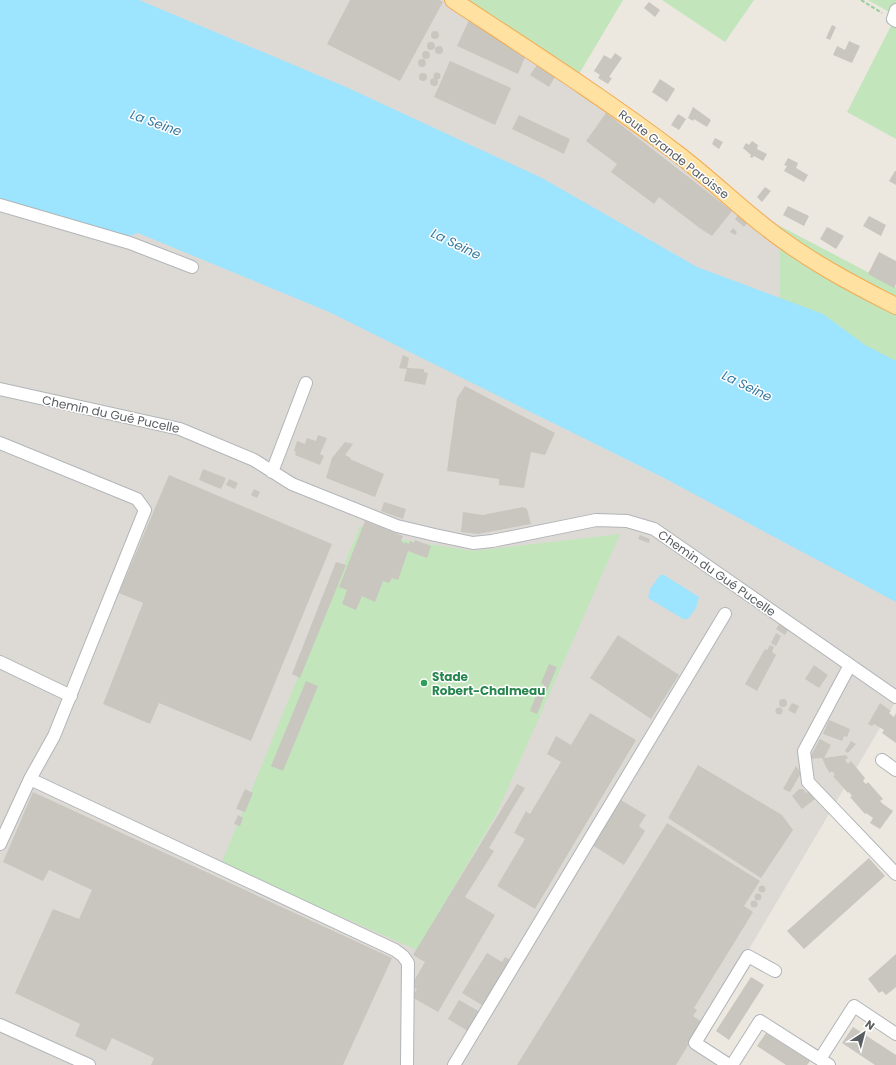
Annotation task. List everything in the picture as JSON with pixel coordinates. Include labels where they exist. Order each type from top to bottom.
[{"type":"main road","name":"Route Grande Paroisse","points":[[453,0],[594,92],[679,155],[765,227],[808,257],[859,288],[896,306]]},
{"type":"street","points":[[0,205],[130,243],[192,267]]},
{"type":"street","points":[[272,472],[306,383]]},
{"type":"street","name":"Chemin du Gué Pucelle","points":[[0,389],[180,429],[254,460],[292,484],[397,526],[473,543],[492,541],[596,520],[627,521],[654,529],[896,697]]},
{"type":"street","points":[[0,443],[137,499],[145,510],[54,736],[30,779],[0,844]]},
{"type":"street","points":[[454,1065],[725,614]]},
{"type":"street","points":[[0,662],[71,696]]},
{"type":"street","points":[[850,665],[804,751],[808,782],[896,874]]},
{"type":"street","points":[[882,760],[896,770]]},
{"type":"street","points":[[30,779],[395,950],[404,956],[408,963],[406,1065]]},
{"type":"street","points":[[729,1065],[695,1043],[748,956],[775,971]]},
{"type":"street","points":[[732,1065],[760,1021],[824,1062],[854,1006],[896,1034]]},
{"type":"street","points":[[0,1025],[89,1065]]},
{"type":"path","points":[[861,0],[895,17]]},
{"type":"shaded area","points":[[97,0],[466,0],[579,74],[780,226],[780,306]]},
{"type":"shaded area","points":[[0,184],[150,223],[693,467],[896,596],[896,701],[695,1040],[735,1065],[0,1065]]},
{"type":"green space","points":[[466,0],[623,0],[579,74]]},
{"type":"green space","points":[[662,0],[754,0],[725,42]]},
{"type":"green space","points":[[868,0],[896,0],[896,16]]},
{"type":"green space","points":[[896,16],[896,139],[847,112]]},
{"type":"green space","points":[[780,226],[896,287],[896,367],[780,306]]},
{"type":"green space","name":"Stade Robert-Chalmeau","points":[[360,526],[398,539],[473,551],[620,534],[496,815],[417,950],[221,864]]},
{"type":"water","name":"La Seine","points":[[0,0],[139,0],[346,87],[542,178],[697,267],[823,314],[865,345],[896,361],[896,602],[664,478],[329,312],[138,233],[126,237],[0,200]]},
{"type":"water","points":[[660,575],[664,575],[699,597],[696,608],[688,619],[683,619],[648,598],[650,589]]},
{"type":"building","points":[[350,0],[439,0],[443,2],[400,81],[327,44]]},
{"type":"building","points":[[649,2],[660,10],[655,17],[644,8]]},
{"type":"building","points":[[469,20],[525,57],[518,74],[457,46]]},
{"type":"building","points":[[832,25],[836,27],[830,40],[826,38]]},
{"type":"building","points":[[435,31],[438,32],[438,38],[435,39],[432,38],[431,35],[432,32]]},
{"type":"building","points":[[849,41],[860,46],[852,63],[833,55],[837,46],[845,50]]},
{"type":"building","points":[[429,42],[433,42],[435,46],[433,50],[429,50],[427,48],[427,44]]},
{"type":"building","points":[[439,46],[442,47],[442,53],[439,54],[436,53],[435,50],[436,47]]},
{"type":"building","points":[[426,51],[429,52],[429,58],[426,59],[423,58],[422,55],[423,52]]},
{"type":"building","points":[[615,53],[622,58],[609,77],[612,78],[608,84],[598,78],[600,75],[594,71],[604,55],[611,59]]},
{"type":"building","points":[[422,59],[425,60],[425,66],[422,67],[419,66],[418,63],[419,60]]},
{"type":"building","points":[[450,61],[511,88],[495,125],[434,97]]},
{"type":"building","points":[[537,65],[555,77],[549,87],[530,75]]},
{"type":"building","points":[[423,73],[426,74],[426,80],[423,81],[420,80],[419,77],[420,74]]},
{"type":"building","points":[[437,73],[440,76],[437,79],[434,76]]},
{"type":"building","points":[[434,78],[437,79],[437,85],[434,86],[431,85],[430,82],[431,79]]},
{"type":"building","points":[[660,79],[675,89],[667,102],[652,92]]},
{"type":"building","points":[[693,107],[711,120],[707,127],[694,119],[693,121],[688,118]]},
{"type":"building","points":[[606,113],[732,211],[712,236],[659,197],[654,204],[611,172],[617,164],[586,141]]},
{"type":"building","points":[[678,114],[686,119],[679,130],[671,125]]},
{"type":"building","points":[[519,115],[570,139],[564,154],[512,129]]},
{"type":"building","points":[[715,138],[723,142],[719,149],[712,144]]},
{"type":"building","points":[[752,141],[758,145],[757,149],[767,154],[763,161],[754,156],[752,158],[750,157],[751,155],[743,148],[746,143],[749,145]]},
{"type":"building","points":[[788,158],[798,163],[796,168],[808,175],[804,182],[784,171],[787,166],[784,165]]},
{"type":"building","points":[[896,171],[896,185],[889,181]]},
{"type":"building","points":[[765,187],[771,191],[762,202],[757,197]]},
{"type":"building","points":[[788,206],[809,216],[804,226],[783,215]]},
{"type":"building","points":[[738,215],[747,223],[744,227],[735,219]]},
{"type":"building","points":[[869,216],[886,225],[881,236],[863,226]]},
{"type":"building","points":[[827,227],[844,236],[836,249],[820,239]]},
{"type":"building","points":[[733,228],[737,232],[735,235],[730,232]]},
{"type":"building","points":[[879,252],[896,261],[896,284],[894,288],[868,274]]},
{"type":"building","points":[[403,355],[409,358],[407,368],[424,369],[424,372],[428,373],[425,385],[404,381],[407,369],[399,368]]},
{"type":"building","points":[[465,386],[555,433],[545,455],[531,452],[524,488],[499,485],[499,479],[447,471],[457,398]]},
{"type":"building","points":[[318,435],[327,438],[320,454],[324,456],[320,465],[295,455],[296,452],[294,451],[297,441],[305,444],[307,438],[316,441]]},
{"type":"building","points":[[345,442],[353,444],[345,455],[351,458],[350,459],[384,474],[375,497],[326,478],[332,458]]},
{"type":"building","points":[[203,469],[226,478],[221,489],[199,480]]},
{"type":"building","points":[[169,475],[332,544],[251,741],[159,703],[150,724],[103,704],[143,603],[119,593]]},
{"type":"building","points":[[229,479],[238,483],[235,489],[226,485]]},
{"type":"building","points":[[254,489],[260,492],[257,498],[251,495]]},
{"type":"building","points":[[384,502],[406,509],[403,519],[381,511]]},
{"type":"building","points":[[523,507],[527,509],[531,524],[478,534],[461,532],[463,512],[483,515]]},
{"type":"building","points":[[365,521],[403,536],[401,541],[405,544],[405,542],[409,544],[410,541],[414,543],[415,540],[431,546],[427,558],[408,551],[398,580],[392,578],[389,583],[383,581],[375,602],[362,596],[356,610],[342,604],[347,590],[339,587]]},
{"type":"building","points":[[640,535],[650,539],[649,543],[638,539]]},
{"type":"building","points":[[336,562],[346,565],[300,678],[292,674]]},
{"type":"building","points":[[779,624],[788,630],[785,635],[776,629]]},
{"type":"building","points":[[776,633],[781,636],[776,646],[771,643]]},
{"type":"building","points":[[618,635],[679,675],[651,719],[590,678]]},
{"type":"building","points":[[770,645],[774,647],[772,652],[776,655],[757,691],[745,684],[765,649],[767,650]]},
{"type":"building","points":[[549,664],[557,667],[547,691],[543,689],[544,685],[541,683]]},
{"type":"building","points":[[814,665],[828,675],[819,688],[805,679]]},
{"type":"building","points":[[306,681],[318,686],[283,771],[271,766]]},
{"type":"building","points":[[538,691],[545,694],[537,714],[530,711]]},
{"type":"building","points":[[783,699],[786,700],[786,706],[783,707],[780,706],[779,703],[780,700]]},
{"type":"building","points":[[792,703],[799,706],[795,714],[788,710]]},
{"type":"building","points":[[880,703],[891,711],[889,713],[894,717],[896,713],[896,743],[882,733],[884,730],[874,724],[872,726],[868,724]]},
{"type":"building","points":[[779,708],[782,711],[779,714],[776,711]]},
{"type":"building","points":[[590,713],[636,740],[535,909],[497,886],[525,839],[514,833],[526,811],[530,814],[561,762],[547,754],[556,736],[571,745]]},
{"type":"building","points":[[829,720],[850,729],[847,737],[844,736],[842,741],[823,734]]},
{"type":"building","points":[[820,739],[831,745],[824,758],[846,755],[848,758],[845,760],[848,764],[851,761],[865,778],[863,781],[866,784],[868,782],[883,799],[880,801],[893,811],[880,829],[870,823],[873,818],[866,813],[865,814],[850,797],[852,796],[833,776],[835,775],[832,771],[830,773],[827,769],[822,758],[809,759]]},
{"type":"building","points":[[851,741],[856,744],[848,753],[845,751]]},
{"type":"building","points":[[698,765],[782,815],[793,830],[761,878],[668,818]]},
{"type":"building","points":[[796,766],[801,773],[790,792],[783,789]]},
{"type":"building","points":[[517,784],[525,788],[489,848],[494,851],[465,897],[495,915],[438,1012],[412,997],[417,989],[411,986],[425,962],[413,955]]},
{"type":"building","points":[[245,789],[253,793],[245,812],[236,809]]},
{"type":"building","points":[[799,789],[803,789],[806,793],[810,790],[819,796],[802,809],[792,796]]},
{"type":"building","points":[[33,792],[392,958],[343,1065],[151,1065],[154,1058],[112,1038],[106,1051],[75,1036],[80,1024],[15,993],[53,909],[79,919],[92,890],[49,870],[43,881],[3,862]]},
{"type":"building","points":[[621,800],[646,815],[639,826],[645,831],[624,865],[592,845]]},
{"type":"building","points":[[238,815],[243,818],[240,826],[234,824]]},
{"type":"building","points":[[667,823],[760,881],[744,906],[753,912],[694,1008],[697,1010],[693,1016],[702,1022],[676,1065],[517,1065]]},
{"type":"building","points":[[869,858],[885,876],[804,949],[787,931]]},
{"type":"building","points":[[762,886],[765,889],[762,892],[759,889]]},
{"type":"building","points":[[758,893],[761,894],[761,900],[758,901],[755,900],[754,897],[755,894]]},
{"type":"building","points":[[754,900],[757,901],[757,907],[754,908],[751,907],[750,904],[751,901]]},
{"type":"building","points":[[487,953],[502,962],[505,957],[512,961],[485,1007],[462,993]]},
{"type":"building","points":[[896,954],[896,987],[886,995],[882,991],[879,993],[868,979]]},
{"type":"building","points":[[751,977],[764,985],[729,1040],[716,1031]]},
{"type":"building","points":[[459,1000],[482,1013],[471,1033],[448,1019]]},
{"type":"building","points":[[853,1027],[896,1055],[896,1065],[875,1065],[842,1043]]},
{"type":"building","points":[[766,1033],[810,1061],[807,1065],[786,1065],[757,1046]]},
{"type":"place","name":"Stade Robert-Chalmeau","points":[[424,683]]}]
